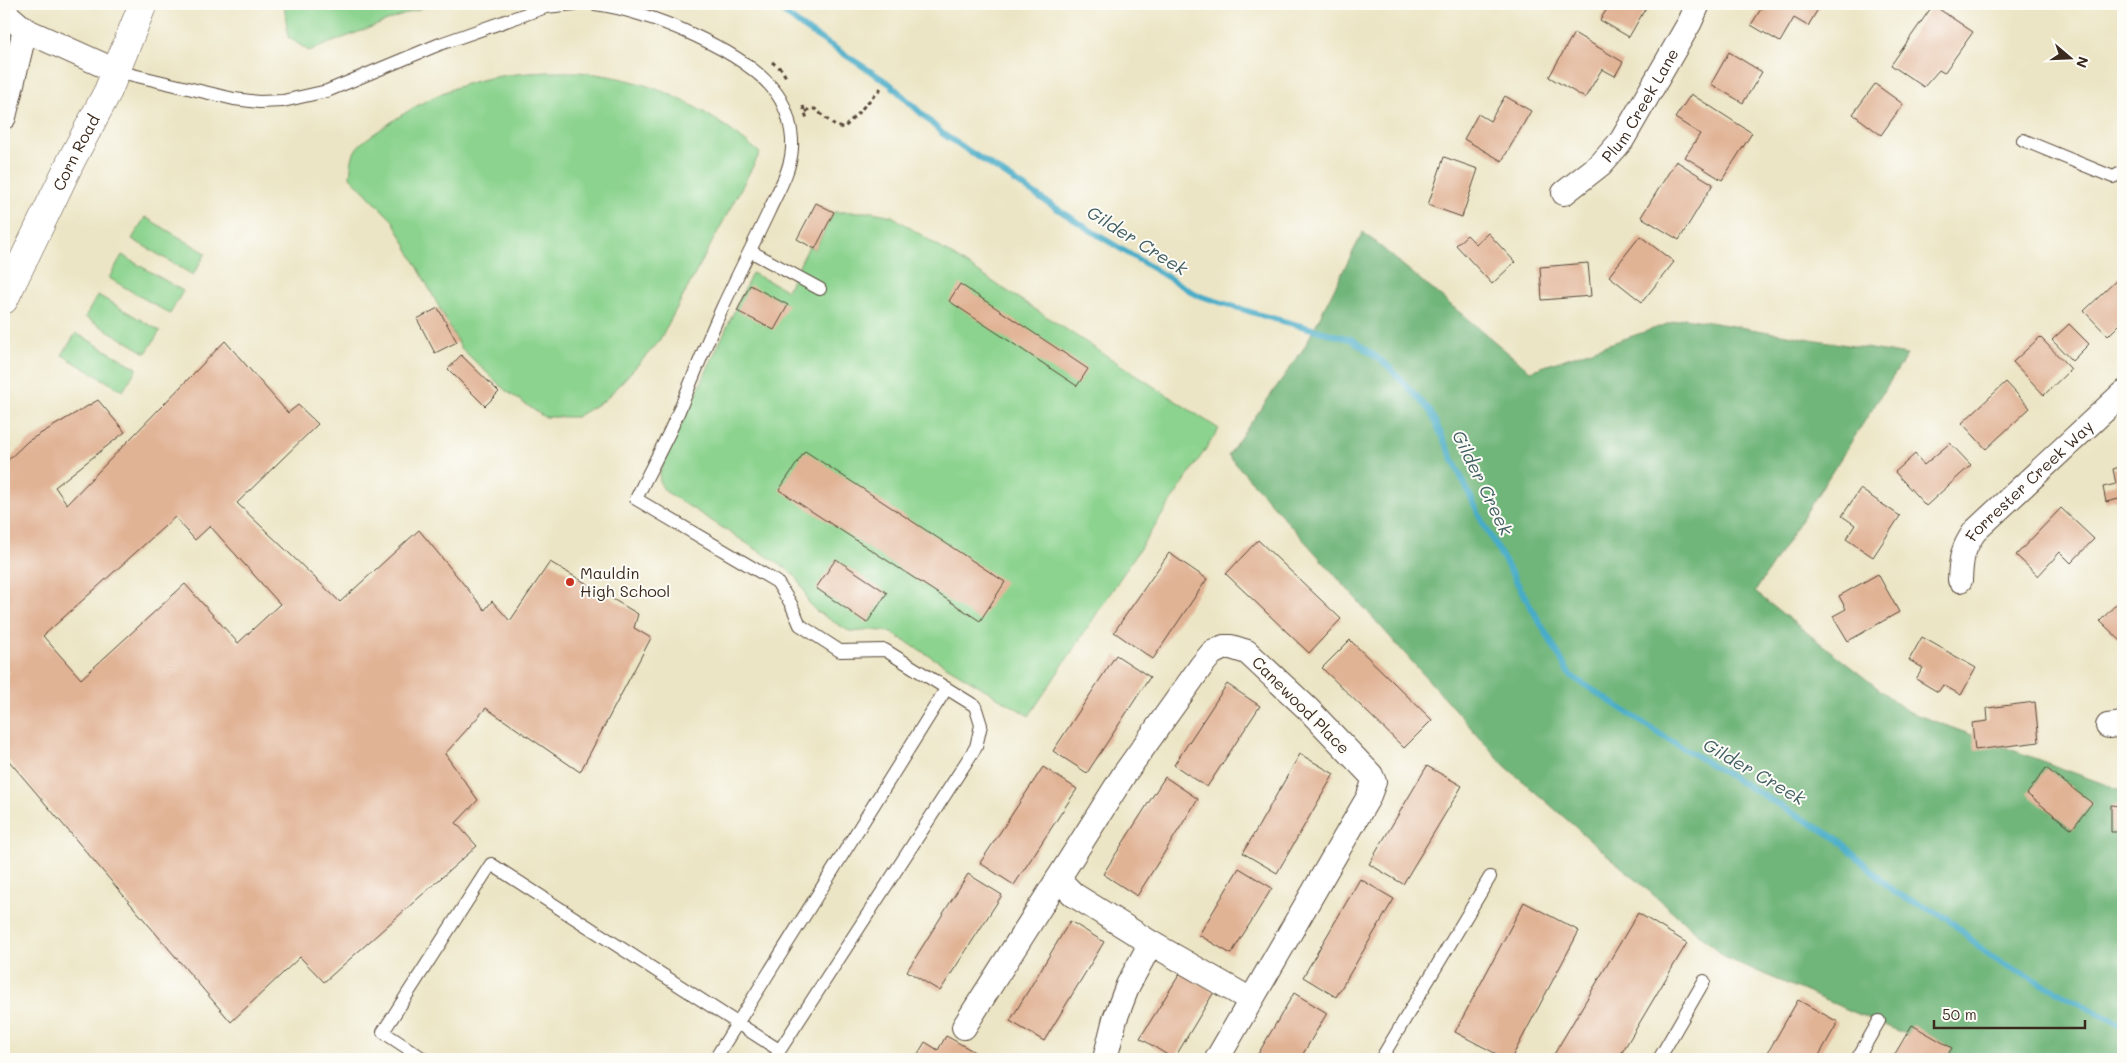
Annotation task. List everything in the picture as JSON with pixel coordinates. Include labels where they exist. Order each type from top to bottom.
[{"type":"street","name":"Corn Road","points":[[4,300],[72,159],[108,91],[144,4]]},
{"type":"street","name":"Plum Creek Lane","points":[[1564,193],[1601,164],[1622,140],[1690,22],[1698,4]]},
{"type":"street","points":[[4,12],[25,30],[116,71]]},
{"type":"street","points":[[4,117],[25,30]]},
{"type":"street","name":"Forrester Creek Way","points":[[1960,580],[1962,555],[1965,545],[1975,531],[2123,393]]},
{"type":"street","name":"Canewood Place","points":[[964,1027],[1125,773],[1212,653],[1224,647],[1231,647],[1247,652],[1308,709],[1371,775],[1374,782],[1368,798],[1217,1059]]},
{"type":"street","points":[[1058,879],[1074,895],[1151,943],[1251,1000]]},
{"type":"street","points":[[1105,1059],[1115,1019],[1128,985],[1151,943]]},
{"type":"lane","points":[[116,71],[234,99],[259,102],[283,101],[326,92],[440,44],[546,7],[574,4]]},
{"type":"lane","points":[[424,1059],[383,1032],[491,864],[739,1024],[776,1055],[976,747],[982,725],[975,706],[885,650],[840,651],[800,626],[791,604],[777,582],[636,499],[670,430],[723,307],[786,174],[792,147],[790,124],[778,94],[756,70],[708,42],[658,21],[613,6],[595,4]]},
{"type":"lane","points":[[2023,140],[2112,177],[2123,172]]},
{"type":"lane","points":[[750,252],[820,289]]},
{"type":"lane","points":[[716,1059],[946,689]]},
{"type":"lane","points":[[1381,1059],[1490,877]]},
{"type":"lane","points":[[1659,1059],[1704,981]]},
{"type":"lane","points":[[1858,1059],[1879,1021]]},
{"type":"path","points":[[806,112],[809,109],[815,109],[835,126],[844,128],[848,126],[883,86]]},
{"type":"green space","points":[[284,4],[432,4],[309,51],[288,37]]},
{"type":"green space","points":[[578,72],[631,81],[676,97],[718,121],[760,153],[658,343],[605,400],[576,417],[544,417],[505,390],[461,348],[393,221],[350,177],[353,157],[360,145],[409,111],[432,98],[454,88],[499,76],[523,73]]},
{"type":"green space","points":[[834,212],[873,212],[892,216],[1219,429],[1029,716],[890,632],[873,630],[852,632],[845,629],[815,610],[809,604],[804,590],[790,571],[665,491],[660,483],[661,469],[752,273],[787,290],[809,246],[815,249]]},
{"type":"green space","points":[[145,217],[206,253],[193,275],[132,239]]},
{"type":"green space","points":[[1363,232],[1530,371],[1685,318],[1907,355],[1755,592],[1907,711],[2123,791],[2123,1059],[1964,1059],[1726,958],[1504,765],[1228,455],[1304,348]]},
{"type":"green space","points":[[122,255],[183,291],[170,314],[109,278]]},
{"type":"green space","points":[[98,295],[160,331],[146,353],[85,317]]},
{"type":"green space","points":[[76,333],[137,368],[123,391],[62,355]]},
{"type":"building","points":[[1598,4],[1648,4],[1629,37],[1600,20],[1607,9]]},
{"type":"building","points":[[1764,4],[1821,4],[1808,26],[1794,18],[1780,42],[1751,25]]},
{"type":"building","points":[[1933,5],[1973,32],[1944,73],[1939,70],[1924,87],[1891,65]]},
{"type":"building","points":[[1574,33],[1623,62],[1615,76],[1602,69],[1585,98],[1549,77]]},
{"type":"building","points":[[1729,52],[1762,72],[1743,103],[1711,84]]},
{"type":"building","points":[[1875,84],[1903,104],[1881,135],[1853,114]]},
{"type":"building","points":[[1691,94],[1752,133],[1722,180],[1685,157],[1700,134],[1675,118]]},
{"type":"building","points":[[1505,96],[1531,111],[1502,161],[1464,139],[1478,114],[1490,121]]},
{"type":"building","points":[[1444,157],[1478,169],[1462,217],[1428,205]]},
{"type":"building","points":[[1676,161],[1713,184],[1679,240],[1641,217]]},
{"type":"building","points":[[816,203],[834,212],[815,249],[797,239]]},
{"type":"building","points":[[1488,233],[1515,262],[1492,284],[1456,245],[1467,235],[1476,244]]},
{"type":"building","points":[[1640,236],[1674,262],[1642,302],[1609,276]]},
{"type":"building","points":[[1588,263],[1591,296],[1542,300],[1540,267]]},
{"type":"building","points":[[2122,275],[2123,321],[2108,336],[2084,311]]},
{"type":"building","points":[[960,284],[1088,369],[1077,386],[949,301]]},
{"type":"building","points":[[750,285],[788,305],[774,330],[737,311]]},
{"type":"building","points":[[438,308],[457,342],[435,353],[417,319]]},
{"type":"building","points":[[2069,324],[2089,344],[2072,361],[2052,340]]},
{"type":"building","points":[[2040,337],[2071,369],[2044,395],[2013,362]]},
{"type":"building","points":[[225,341],[288,413],[298,405],[318,424],[237,503],[340,602],[419,530],[485,610],[492,601],[510,621],[550,562],[638,614],[634,628],[651,638],[580,772],[486,708],[445,754],[478,800],[456,823],[477,846],[324,982],[300,957],[231,1022],[4,755],[4,678],[9,672],[4,667],[4,464],[28,441],[98,400],[125,432],[55,487],[67,504]],"holes":[[[175,517],[195,540],[210,526],[280,604],[238,643],[185,584],[81,679],[43,636]]]},
{"type":"building","points":[[461,355],[499,392],[485,406],[448,369]]},
{"type":"building","points":[[2006,382],[2030,408],[1986,449],[1962,423]]},
{"type":"building","points":[[1950,443],[1971,465],[1926,506],[1895,472],[1915,454],[1924,465]]},
{"type":"building","points":[[805,451],[1005,582],[980,621],[779,490]]},
{"type":"building","points":[[2123,466],[2123,498],[2106,502],[2103,487],[2116,484],[2113,469]]},
{"type":"building","points":[[1860,489],[1900,516],[1873,557],[1846,539],[1855,525],[1842,516]]},
{"type":"building","points":[[2061,508],[2094,539],[2071,563],[2060,552],[2038,576],[2016,555]]},
{"type":"building","points":[[1258,540],[1341,619],[1309,653],[1226,574]]},
{"type":"building","points":[[1169,553],[1207,579],[1153,659],[1114,632]]},
{"type":"building","points":[[836,559],[887,593],[867,623],[816,588]]},
{"type":"building","points":[[1878,574],[1899,612],[1848,641],[1833,616],[1846,609],[1839,596]]},
{"type":"building","points":[[2123,597],[2123,643],[2100,621]]},
{"type":"building","points":[[1922,637],[1976,668],[1961,695],[1943,685],[1938,692],[1916,679],[1923,668],[1909,660]]},
{"type":"building","points":[[1350,640],[1432,720],[1404,748],[1322,668]]},
{"type":"building","points":[[1116,655],[1150,677],[1087,773],[1053,751]]},
{"type":"building","points":[[1227,684],[1260,706],[1207,787],[1174,765]]},
{"type":"building","points":[[2035,702],[2039,742],[1975,750],[1972,723],[1988,721],[1987,708]]},
{"type":"building","points":[[1300,754],[1334,774],[1277,873],[1243,853]]},
{"type":"building","points":[[1427,766],[1462,786],[1403,884],[1369,864]]},
{"type":"building","points":[[1043,767],[1077,789],[1014,885],[980,863]]},
{"type":"building","points":[[2046,768],[2092,803],[2072,829],[2027,794]]},
{"type":"building","points":[[1165,777],[1198,799],[1137,896],[1103,874]]},
{"type":"building","points":[[2111,805],[2123,806],[2123,832],[2111,832]]},
{"type":"building","points":[[1239,868],[1272,888],[1231,954],[1199,935]]},
{"type":"building","points":[[968,874],[1002,895],[940,991],[907,971]]},
{"type":"building","points":[[1360,879],[1394,899],[1336,997],[1303,977]]},
{"type":"building","points":[[1524,902],[1579,931],[1511,1059],[1506,1059],[1455,1032]]},
{"type":"building","points":[[1638,913],[1687,943],[1618,1059],[1558,1059],[1553,1056]]},
{"type":"building","points":[[1070,921],[1104,942],[1044,1041],[1010,1021]]},
{"type":"building","points":[[1181,972],[1214,992],[1174,1059],[1140,1038]]},
{"type":"building","points":[[1294,993],[1327,1013],[1300,1059],[1255,1059]]},
{"type":"building","points":[[1798,1000],[1838,1022],[1817,1059],[1764,1059]]},
{"type":"building","points":[[1912,1025],[1952,1048],[1945,1059],[1892,1059]]},
{"type":"building","points":[[946,1036],[987,1059],[915,1059],[925,1042],[938,1050]]},
{"type":"waterway","name":"Gilder Creek","points":[[773,4],[801,26],[890,84],[943,134],[1093,232],[1197,295],[1264,316],[1353,340],[1387,365],[1430,411],[1484,525],[1570,675],[1666,738],[1839,840],[1894,892],[1947,918],[1991,957],[2123,1026]]},
{"type":"place","name":"Mauldin High School","points":[[570,582]]}]
